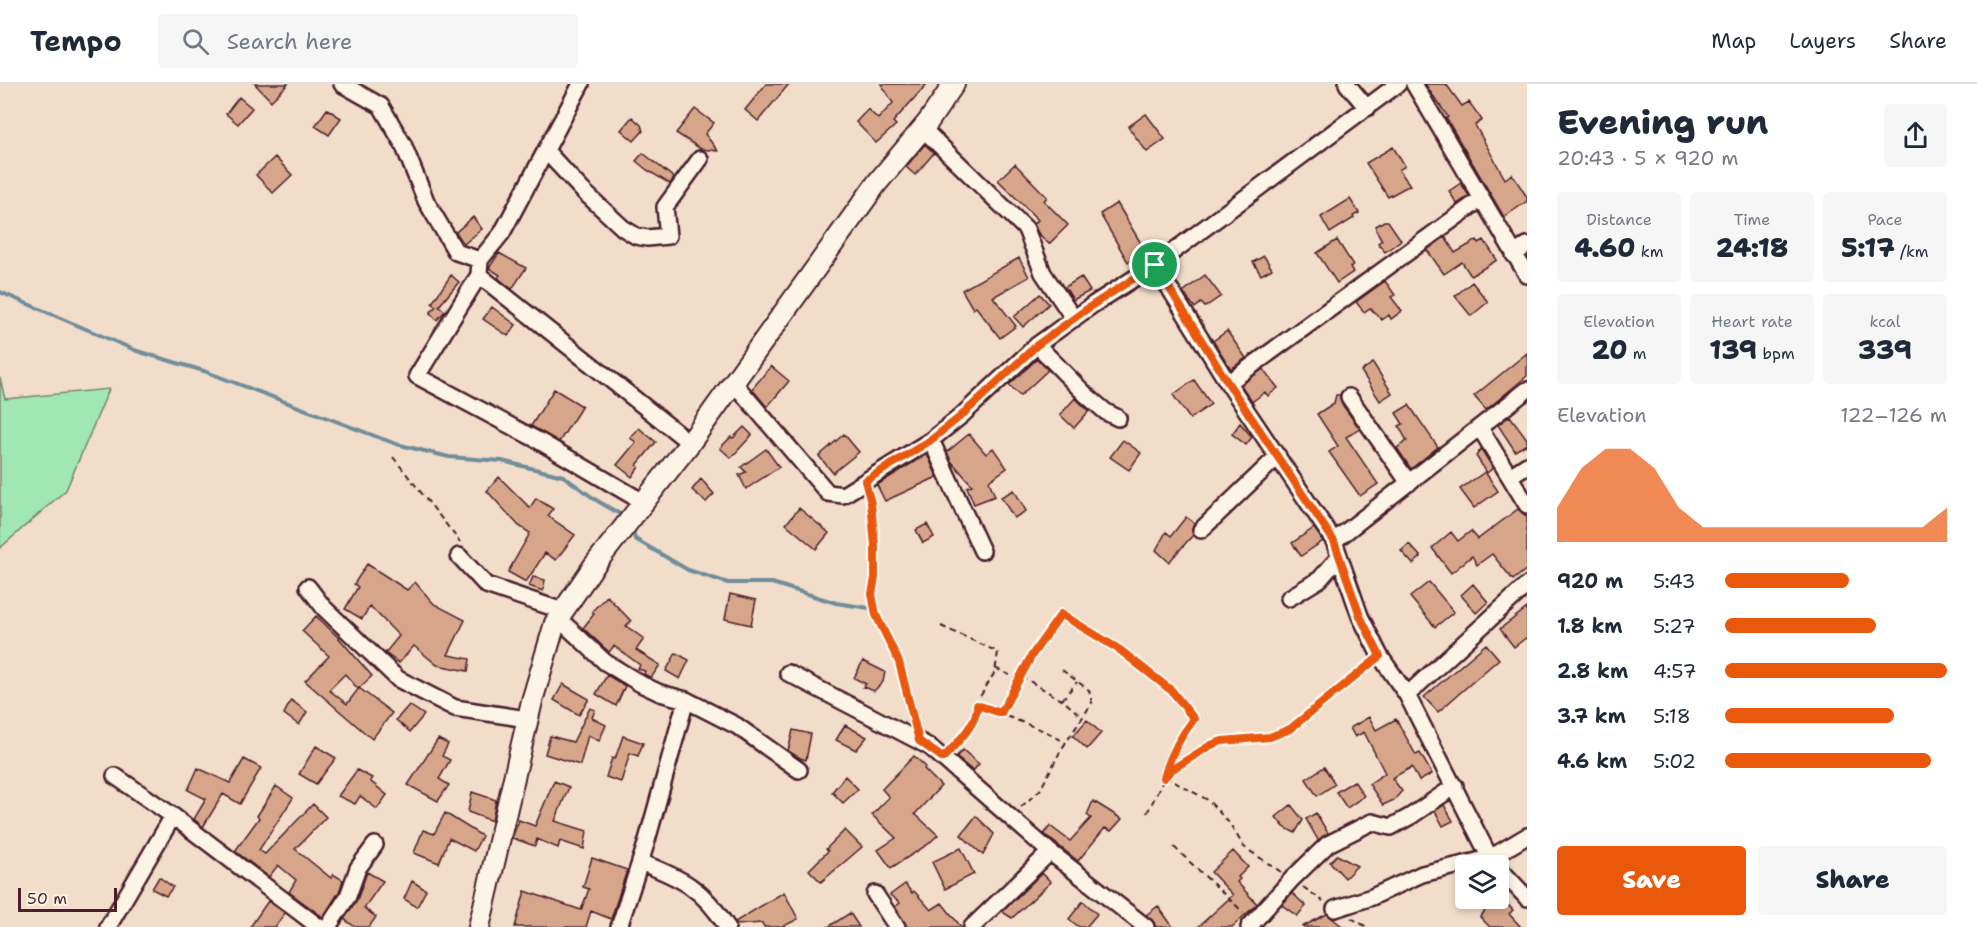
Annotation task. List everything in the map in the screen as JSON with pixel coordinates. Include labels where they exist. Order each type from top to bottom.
[{"type":"street","points":[[342,84],[381,106],[403,144],[426,201],[456,252],[480,260]]},
{"type":"street","points":[[581,84],[502,233],[480,260],[479,275],[417,376],[539,441],[643,502]]},
{"type":"street","points":[[479,927],[527,719],[555,623],[593,567],[690,442],[877,183],[928,122],[954,84]]},
{"type":"street","points":[[1347,84],[1367,108]]},
{"type":"street","points":[[733,382],[828,493],[843,495],[931,440],[961,416],[1037,345],[1155,265],[1398,84]]},
{"type":"street","points":[[1414,84],[1527,275]]},
{"type":"street","points":[[928,122],[924,130],[1026,229],[1043,273],[1074,318]]},
{"type":"street","points":[[546,151],[582,190],[623,228],[636,236],[647,238],[668,236],[665,207],[700,159]]},
{"type":"street","points":[[1228,383],[1481,199]]},
{"type":"street","points":[[1514,255],[1527,245]]},
{"type":"street","points":[[1155,265],[1228,383],[1334,541],[1360,616],[1380,656],[1407,696],[1491,855]]},
{"type":"street","points":[[479,275],[690,442]]},
{"type":"street","points":[[1037,345],[1086,395],[1106,412],[1118,418]]},
{"type":"street","points":[[1334,541],[1527,390]]},
{"type":"street","points":[[1349,397],[1409,483]]},
{"type":"street","points":[[1480,428],[1527,505]]},
{"type":"street","points":[[931,440],[982,551]]},
{"type":"street","points":[[1201,530],[1278,456]]},
{"type":"street","points":[[1510,476],[1527,465]]},
{"type":"street","points":[[459,556],[486,585],[561,615],[605,662],[660,693],[686,700],[737,726],[799,770]]},
{"type":"street","points":[[1289,598],[1320,579],[1339,557]]},
{"type":"street","points":[[1407,696],[1527,585]]},
{"type":"street","points":[[308,587],[324,608],[398,679],[455,708],[527,719]]},
{"type":"street","points":[[788,673],[919,741],[943,758],[1050,852],[1146,927]]},
{"type":"street","points":[[619,927],[686,700]]},
{"type":"street","points":[[115,776],[173,816],[319,927]]},
{"type":"street","points":[[1251,925],[1292,879],[1328,844],[1372,822],[1391,827],[1455,786]]},
{"type":"street","points":[[108,927],[173,816]]},
{"type":"street","points":[[1504,855],[1527,836]]},
{"type":"street","points":[[328,927],[348,896],[358,868],[375,845]]},
{"type":"street","points":[[972,927],[1050,852]]},
{"type":"street","points":[[640,862],[678,877],[698,890],[727,927]]},
{"type":"street","points":[[1335,909],[1372,897],[1422,874],[1455,869]]},
{"type":"street","points":[[1509,878],[1527,898]]},
{"type":"street","points":[[875,894],[897,927]]},
{"type":"path","points":[[393,457],[466,549],[459,556]]},
{"type":"path","points":[[865,481],[871,503],[875,546],[875,578],[872,594],[876,615],[899,662],[919,741]]},
{"type":"path","points":[[1001,713],[1032,655],[1061,614],[1120,650],[1172,691],[1194,719],[1179,738],[1164,778],[1147,813]]},
{"type":"path","points":[[941,626],[998,652],[995,672],[977,705],[977,710],[968,728],[943,758]]},
{"type":"path","points":[[1164,778],[1171,770],[1211,745],[1222,741],[1270,737],[1290,729],[1380,656]]},
{"type":"path","points":[[995,668],[1021,678],[1062,700],[1082,717]]},
{"type":"path","points":[[1010,816],[1040,790],[1066,743],[1092,704],[1089,690],[1062,670]]},
{"type":"path","points":[[1062,700],[1077,681]]},
{"type":"path","points":[[977,705],[1047,732],[1066,743]]},
{"type":"path","points":[[1164,778],[1208,800],[1230,824],[1244,847],[1335,909],[1367,927]]},
{"type":"path","points":[[1174,847],[1251,925]]},
{"type":"green space","points":[[0,378],[5,399],[109,389],[66,490],[0,548]]},
{"type":"building","points":[[255,84],[288,84],[271,101]]},
{"type":"building","points":[[766,84],[789,84],[758,121],[745,110]]},
{"type":"building","points":[[881,84],[927,84],[893,122],[896,125],[876,143],[856,122],[868,109],[878,119],[893,103]]},
{"type":"building","points":[[1425,84],[1446,84],[1462,106],[1469,102],[1482,120],[1475,125],[1505,179],[1512,174],[1527,197],[1527,201],[1504,217],[1446,118],[1448,117]]},
{"type":"building","points":[[239,97],[252,108],[238,124],[226,114]]},
{"type":"building","points":[[327,109],[341,118],[329,135],[315,126]]},
{"type":"building","points":[[695,109],[714,123],[705,134],[718,151],[701,149],[676,133]]},
{"type":"building","points":[[1146,114],[1165,139],[1147,152],[1128,127]]},
{"type":"building","points":[[632,117],[641,125],[643,131],[634,141],[621,130]]},
{"type":"building","points":[[925,144],[934,153],[915,175],[906,167]]},
{"type":"building","points":[[1393,147],[1405,166],[1399,170],[1410,185],[1388,197],[1366,163]]},
{"type":"building","points":[[643,153],[674,178],[670,184],[636,161]]},
{"type":"building","points":[[275,157],[292,175],[273,193],[256,175]]},
{"type":"building","points":[[1015,164],[1047,197],[1044,201],[1068,225],[1049,244],[1038,233],[1034,224],[1038,220],[998,180]]},
{"type":"building","points":[[1461,183],[1469,196],[1457,204],[1449,191]]},
{"type":"building","points":[[1350,199],[1359,213],[1330,233],[1321,217]]},
{"type":"building","points":[[1117,203],[1146,252],[1128,262],[1100,214]]},
{"type":"building","points":[[473,217],[482,229],[464,244],[456,232]]},
{"type":"building","points":[[1388,221],[1401,240],[1385,252],[1378,243],[1382,240],[1376,230],[1376,226]]},
{"type":"building","points":[[1445,237],[1455,253],[1477,240],[1479,243],[1484,240],[1497,260],[1471,276],[1462,262],[1444,274],[1427,250]]},
{"type":"building","points":[[1337,240],[1353,265],[1350,267],[1353,272],[1337,283],[1317,253]]},
{"type":"building","points":[[499,253],[526,268],[512,289],[498,278],[500,275],[489,268]]},
{"type":"building","points":[[1264,256],[1272,269],[1261,275],[1253,262]]},
{"type":"building","points":[[1019,258],[1029,277],[993,297],[1016,326],[1000,338],[976,307],[973,309],[962,290]]},
{"type":"building","points":[[451,275],[459,282],[439,306],[445,311],[437,320],[430,313],[436,306],[432,303]]},
{"type":"building","points":[[1205,275],[1221,296],[1205,307],[1201,303],[1195,308],[1183,292]]},
{"type":"building","points":[[1081,277],[1090,291],[1073,300],[1065,287]]},
{"type":"building","points":[[1385,281],[1395,295],[1391,297],[1402,311],[1391,319],[1389,315],[1382,320],[1370,308],[1364,312],[1356,302]]},
{"type":"building","points":[[1472,282],[1488,302],[1471,316],[1455,296]]},
{"type":"building","points":[[1040,294],[1049,304],[1023,327],[1014,317]]},
{"type":"building","points":[[492,307],[516,325],[508,336],[483,319]]},
{"type":"building","points":[[1227,331],[1246,358],[1231,369],[1213,341]]},
{"type":"building","points":[[1527,353],[1527,376],[1486,410],[1474,396]]},
{"type":"building","points":[[1037,359],[1048,370],[1020,396],[1009,385]]},
{"type":"building","points":[[1373,363],[1392,393],[1380,401],[1361,371]]},
{"type":"building","points":[[771,366],[789,381],[767,407],[752,389]]},
{"type":"building","points":[[1263,369],[1278,388],[1268,396],[1265,392],[1252,402],[1241,385]]},
{"type":"building","points":[[1194,380],[1211,404],[1190,419],[1173,395]]},
{"type":"building","points":[[554,389],[582,406],[559,442],[531,426]]},
{"type":"building","points":[[1336,395],[1340,395],[1341,403],[1360,429],[1346,437],[1378,484],[1360,496],[1329,452],[1338,446],[1317,414],[1334,403]]},
{"type":"building","points":[[1075,398],[1089,411],[1074,428],[1060,415]]},
{"type":"building","points":[[1409,405],[1438,447],[1411,469],[1397,448],[1407,441],[1399,426],[1403,424],[1396,413]]},
{"type":"building","points":[[1510,416],[1527,439],[1527,444],[1515,451],[1498,425]]},
{"type":"building","points":[[1240,423],[1252,437],[1246,445],[1232,434]]},
{"type":"building","points":[[744,427],[752,435],[731,458],[720,448]]},
{"type":"building","points":[[639,428],[656,442],[637,465],[639,467],[632,477],[617,465],[636,442],[630,438]]},
{"type":"building","points":[[844,434],[859,452],[833,473],[819,456]]},
{"type":"building","points":[[969,434],[986,454],[993,448],[1007,468],[989,481],[995,496],[974,504],[967,487],[972,485],[951,461],[947,452]]},
{"type":"building","points":[[1123,440],[1141,453],[1129,470],[1110,457]]},
{"type":"building","points":[[766,449],[779,467],[746,489],[739,475],[746,472],[741,467]]},
{"type":"building","points":[[1481,449],[1493,468],[1487,473],[1476,456]]},
{"type":"building","points":[[925,455],[929,458],[937,477],[885,501],[877,485]]},
{"type":"building","points":[[1485,472],[1498,491],[1474,508],[1460,489]]},
{"type":"building","points":[[499,477],[530,508],[536,498],[553,509],[548,516],[575,535],[556,560],[545,553],[526,582],[508,572],[530,533],[519,526],[487,491]]},
{"type":"building","points":[[701,479],[714,494],[706,502],[692,490]]},
{"type":"building","points":[[1014,490],[1026,511],[1014,518],[1001,497]]},
{"type":"building","points":[[799,508],[829,533],[816,549],[786,524]]},
{"type":"building","points":[[1518,509],[1527,517],[1527,569],[1513,580],[1492,554],[1477,565],[1472,556],[1451,573],[1432,548],[1451,532],[1458,541],[1471,531],[1478,539]]},
{"type":"building","points":[[1186,517],[1194,523],[1193,535],[1169,562],[1156,550],[1166,532],[1171,536]]},
{"type":"building","points":[[927,524],[934,537],[923,543],[916,530]]},
{"type":"building","points":[[1314,528],[1323,541],[1301,556],[1292,543]]},
{"type":"building","points":[[1409,544],[1421,557],[1413,564],[1401,551]]},
{"type":"building","points":[[367,564],[407,590],[415,582],[434,604],[465,620],[448,655],[470,659],[468,671],[437,665],[414,646],[399,663],[385,653],[399,636],[370,606],[362,619],[345,609],[358,587],[354,584]]},
{"type":"building","points":[[533,577],[545,580],[543,591],[529,586]]},
{"type":"building","points":[[1429,582],[1454,612],[1435,627],[1410,597]]},
{"type":"building","points":[[1473,584],[1488,602],[1476,613],[1461,595]]},
{"type":"building","points":[[730,594],[756,600],[751,625],[725,619]]},
{"type":"building","points":[[607,596],[631,621],[626,626],[644,639],[636,650],[660,665],[651,678],[644,674],[645,671],[638,669],[640,665],[614,646],[609,652],[583,628],[594,614],[592,611]]},
{"type":"building","points":[[1527,608],[1527,637],[1514,647],[1500,629]]},
{"type":"building","points":[[316,616],[372,676],[359,688],[392,713],[372,739],[305,681],[329,656],[302,631]],"holes":[[[345,674],[359,688],[347,704],[329,690]]]},
{"type":"building","points":[[1486,644],[1499,659],[1438,712],[1424,697]]},
{"type":"building","points":[[676,653],[689,660],[680,679],[666,671]]},
{"type":"building","points":[[863,661],[885,672],[883,682],[874,691],[863,687],[866,684],[854,678]]},
{"type":"building","points":[[607,675],[625,686],[616,706],[596,694]]},
{"type":"building","points":[[563,684],[589,699],[579,715],[554,700]]},
{"type":"building","points":[[291,700],[307,712],[299,725],[284,714]]},
{"type":"building","points":[[409,705],[424,715],[410,732],[396,720]]},
{"type":"building","points":[[590,708],[595,710],[592,718],[606,725],[599,741],[588,735],[580,765],[545,754],[550,736],[573,742]]},
{"type":"building","points":[[1369,717],[1376,730],[1396,719],[1416,755],[1420,753],[1432,774],[1419,781],[1412,767],[1392,778],[1402,791],[1394,800],[1383,805],[1369,784],[1385,773],[1364,732],[1355,737],[1350,728]]},
{"type":"building","points":[[1087,720],[1101,733],[1087,749],[1073,736]]},
{"type":"building","points":[[845,725],[867,737],[856,750],[836,740]]},
{"type":"building","points":[[793,730],[811,734],[806,760],[788,751]]},
{"type":"building","points":[[623,736],[643,743],[638,756],[630,753],[621,782],[606,777]]},
{"type":"building","points":[[438,739],[448,744],[442,756],[450,760],[439,779],[449,785],[438,801],[408,785]]},
{"type":"building","points":[[316,746],[336,758],[316,784],[299,774]]},
{"type":"building","points":[[963,750],[979,764],[973,771],[956,757]]},
{"type":"building","points":[[914,756],[941,786],[915,814],[938,835],[927,845],[891,868],[878,850],[896,838],[872,815],[889,797],[882,789]]},
{"type":"building","points":[[244,759],[261,768],[240,804],[223,794],[203,827],[194,819],[206,799],[188,790],[198,768],[230,783]]},
{"type":"building","points":[[1324,767],[1335,784],[1317,796],[1306,779]]},
{"type":"building","points":[[357,770],[372,778],[370,781],[387,795],[377,809],[360,796],[355,804],[338,796]]},
{"type":"building","points":[[845,776],[858,789],[843,803],[832,792]]},
{"type":"building","points":[[554,781],[569,787],[555,821],[587,831],[584,849],[560,841],[558,848],[537,839],[535,846],[512,838],[519,820],[535,826]]},
{"type":"building","points":[[1354,781],[1364,796],[1347,808],[1336,792]]},
{"type":"building","points":[[276,786],[293,798],[259,850],[265,854],[313,804],[326,817],[295,849],[331,878],[333,874],[343,880],[339,892],[323,917],[289,892],[296,880],[278,865],[269,877],[235,851],[259,818],[257,816]]},
{"type":"building","points":[[472,792],[496,800],[492,821],[468,812]]},
{"type":"building","points":[[1093,801],[1122,819],[1111,831],[1105,828],[1078,861],[1044,834],[1050,826],[1070,841],[1091,818],[1087,815]]},
{"type":"building","points":[[1291,805],[1303,820],[1295,833],[1284,827],[1276,817]]},
{"type":"building","points":[[1444,805],[1453,821],[1443,826],[1435,811]]},
{"type":"building","points":[[445,813],[482,836],[474,851],[449,838],[439,863],[414,853],[423,830],[434,834]]},
{"type":"building","points":[[1316,813],[1328,833],[1318,840],[1306,819]]},
{"type":"building","points":[[976,816],[994,834],[983,855],[961,835]]},
{"type":"building","points":[[845,830],[862,847],[821,882],[809,870]]},
{"type":"building","points":[[961,848],[974,874],[945,889],[932,862]]},
{"type":"building","points":[[1233,851],[1248,867],[1238,877],[1240,879],[1237,882],[1257,904],[1232,927],[1198,927],[1233,895],[1211,872]]},
{"type":"building","points":[[1337,855],[1357,866],[1345,878],[1330,862]]},
{"type":"building","points":[[592,858],[627,870],[611,919],[591,911],[586,927],[515,927],[525,891],[581,910],[589,889],[583,887]]},
{"type":"building","points":[[367,872],[383,881],[364,908],[376,917],[369,927],[355,927],[344,919],[357,900]]},
{"type":"building","points":[[1042,873],[1051,882],[1012,918],[1004,913],[1003,911]]},
{"type":"building","points":[[159,877],[173,887],[166,896],[152,889]]},
{"type":"building","points":[[412,881],[426,890],[417,907],[404,899]]},
{"type":"building","points":[[905,884],[931,910],[942,903],[961,927],[907,927],[895,907],[900,903],[890,895]]},
{"type":"building","points":[[784,892],[798,919],[782,927],[764,927],[762,923],[736,925],[735,922]]},
{"type":"building","points":[[1292,893],[1306,906],[1297,916],[1282,905]]},
{"type":"building","points":[[268,901],[285,913],[275,927],[250,927]]},
{"type":"building","points":[[1083,901],[1097,914],[1086,927],[1079,927],[1069,919]]},
{"type":"building","points":[[1158,906],[1173,927],[1156,927],[1146,915]]},
{"type":"building","points":[[1509,906],[1513,910],[1509,914],[1521,927],[1490,927],[1480,917],[1485,911],[1483,909],[1509,909]]},
{"type":"building","points":[[850,913],[859,927],[828,927]]},
{"type":"building","points":[[1327,914],[1343,927],[1302,927]]},
{"type":"waterway","points":[[0,292],[137,351],[204,371],[396,444],[449,457],[502,461],[563,476],[596,500],[625,517]]},
{"type":"waterway","points":[[632,527],[635,539],[688,570],[728,583],[772,583],[836,603],[869,608]]},
{"type":"route","points":[[1155,265],[1228,383],[1334,541],[1360,616],[1380,656],[1290,729],[1270,737],[1222,741],[1211,745],[1171,770],[1164,778],[1179,738],[1194,719],[1172,691],[1108,641],[1061,614],[1032,655],[1001,713],[977,705],[973,720],[943,758],[919,741],[899,662],[876,615],[872,594],[875,578],[875,546],[871,503],[865,481],[931,440],[961,416],[1037,345],[1094,304],[1155,265]]}]
